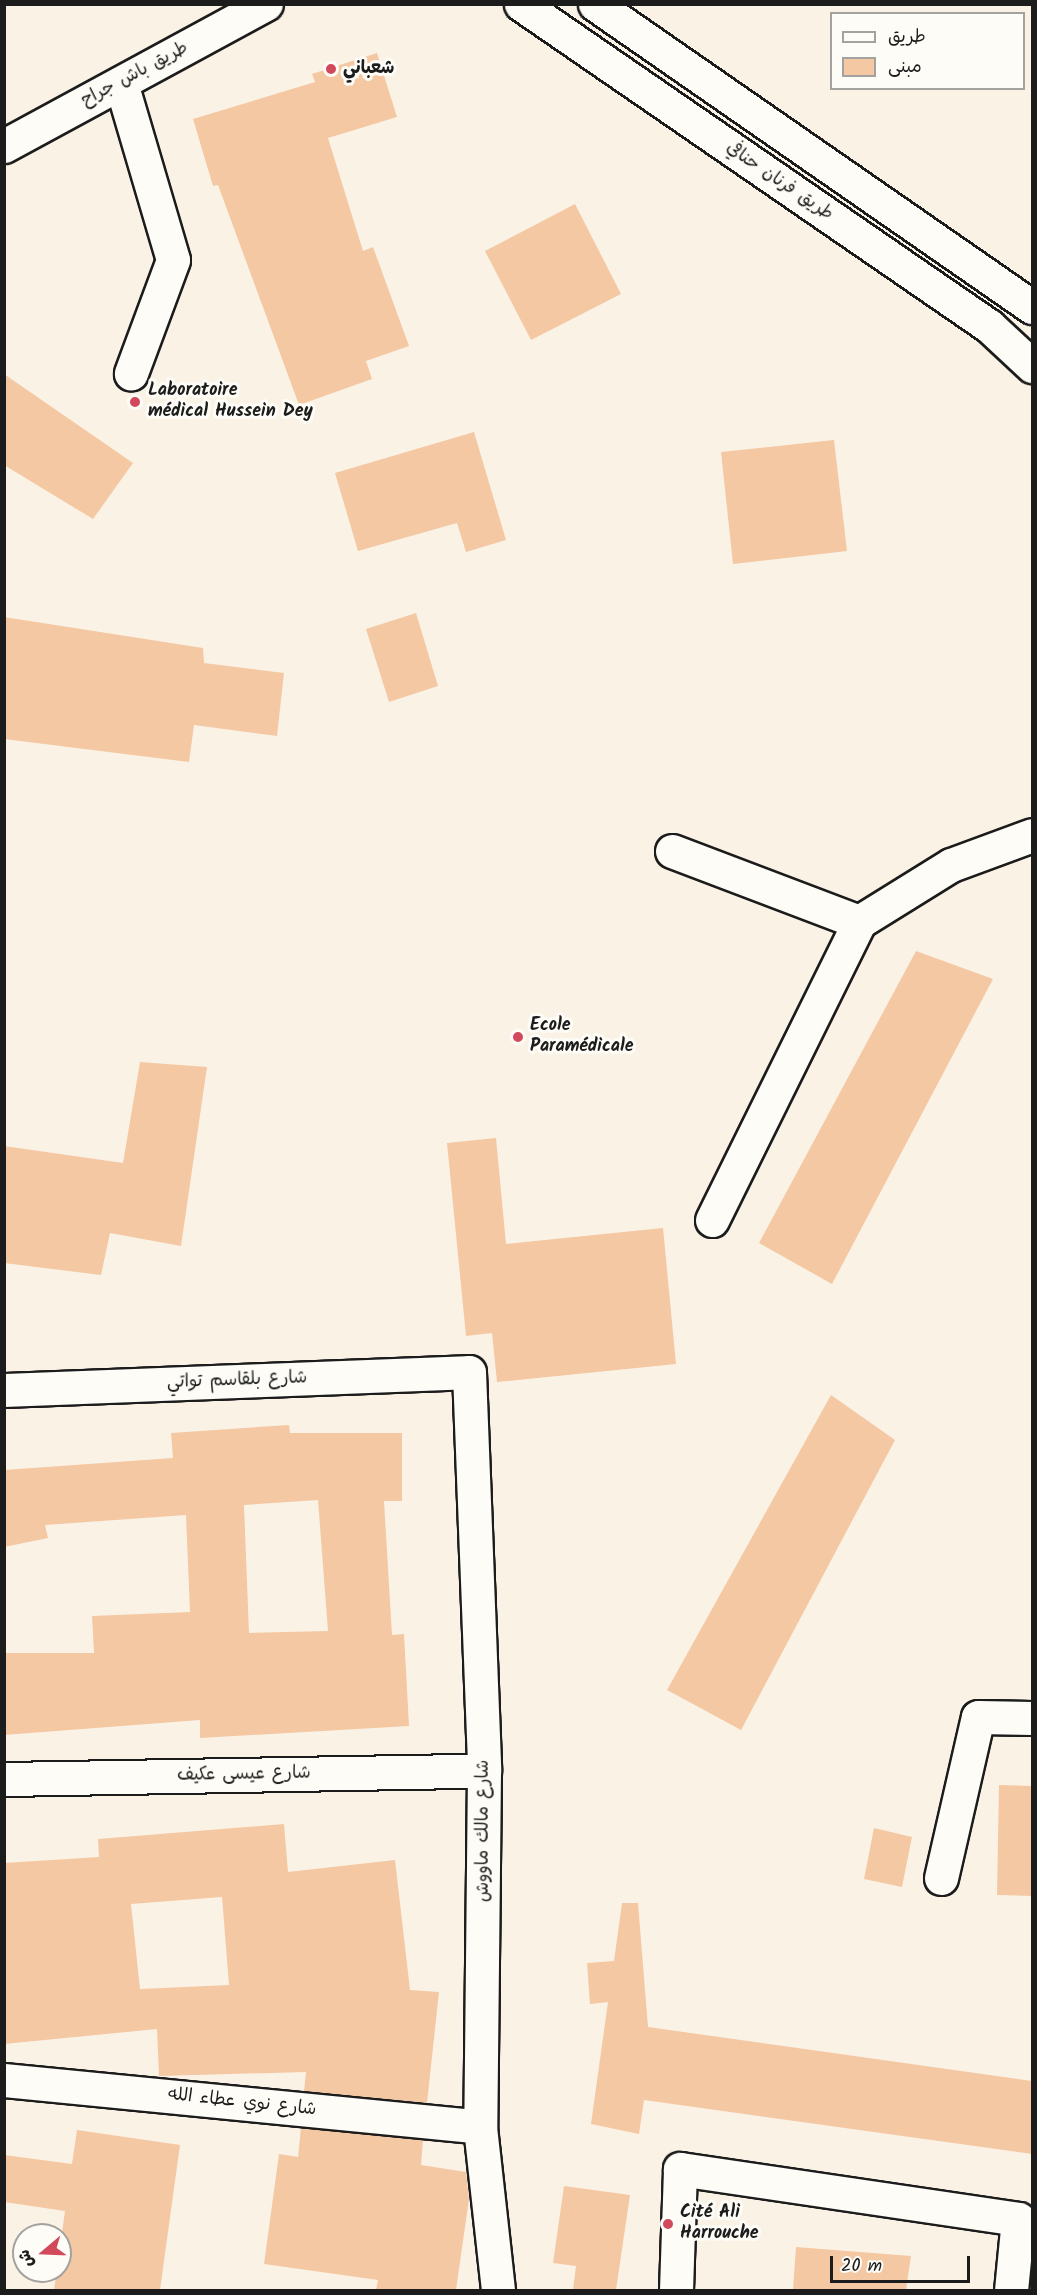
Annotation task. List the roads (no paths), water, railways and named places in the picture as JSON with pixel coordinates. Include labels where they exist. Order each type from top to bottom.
[{"type":"street","name":"طريق باش جراح","points":[[4,146],[266,4]]},
{"type":"street","points":[[595,4],[1032,307]]},
{"type":"street","points":[[634,4],[654,46]]},
{"type":"street","name":"طريق فرنان حنافي","points":[[520,7],[989,326],[1032,366]]},
{"type":"street","points":[[121,83],[173,260],[131,373]]},
{"type":"street","points":[[712,1220],[859,922],[951,865],[1032,835]]},
{"type":"street","points":[[672,851],[859,922]]},
{"type":"street","name":"شارع بلقاسم تواتي","points":[[4,1390],[469,1372]]},
{"type":"street","name":"شارع مالك ماووش","points":[[469,1372],[484,1771],[480,2127],[498,2290]]},
{"type":"street","points":[[941,1878],[978,1717],[1032,1718]]},
{"type":"street","name":"شارع عيسى عكيف","points":[[4,1779],[484,1771]]},
{"type":"street","name":"شارع نوي عطاء الله","points":[[4,2080],[480,2127]]},
{"type":"street","points":[[676,2290],[680,2169],[1018,2219],[1011,2290]]},
{"type":"place","name":"شعباني","points":[[331,69]]},
{"type":"place","name":"Laboratoire médical Hussein Dey","points":[[135,402]]},
{"type":"place","name":"Ecole Paramédicale","points":[[518,1037]]},
{"type":"place","name":"Cité Ali Harrouche","points":[[668,2224]]}]
